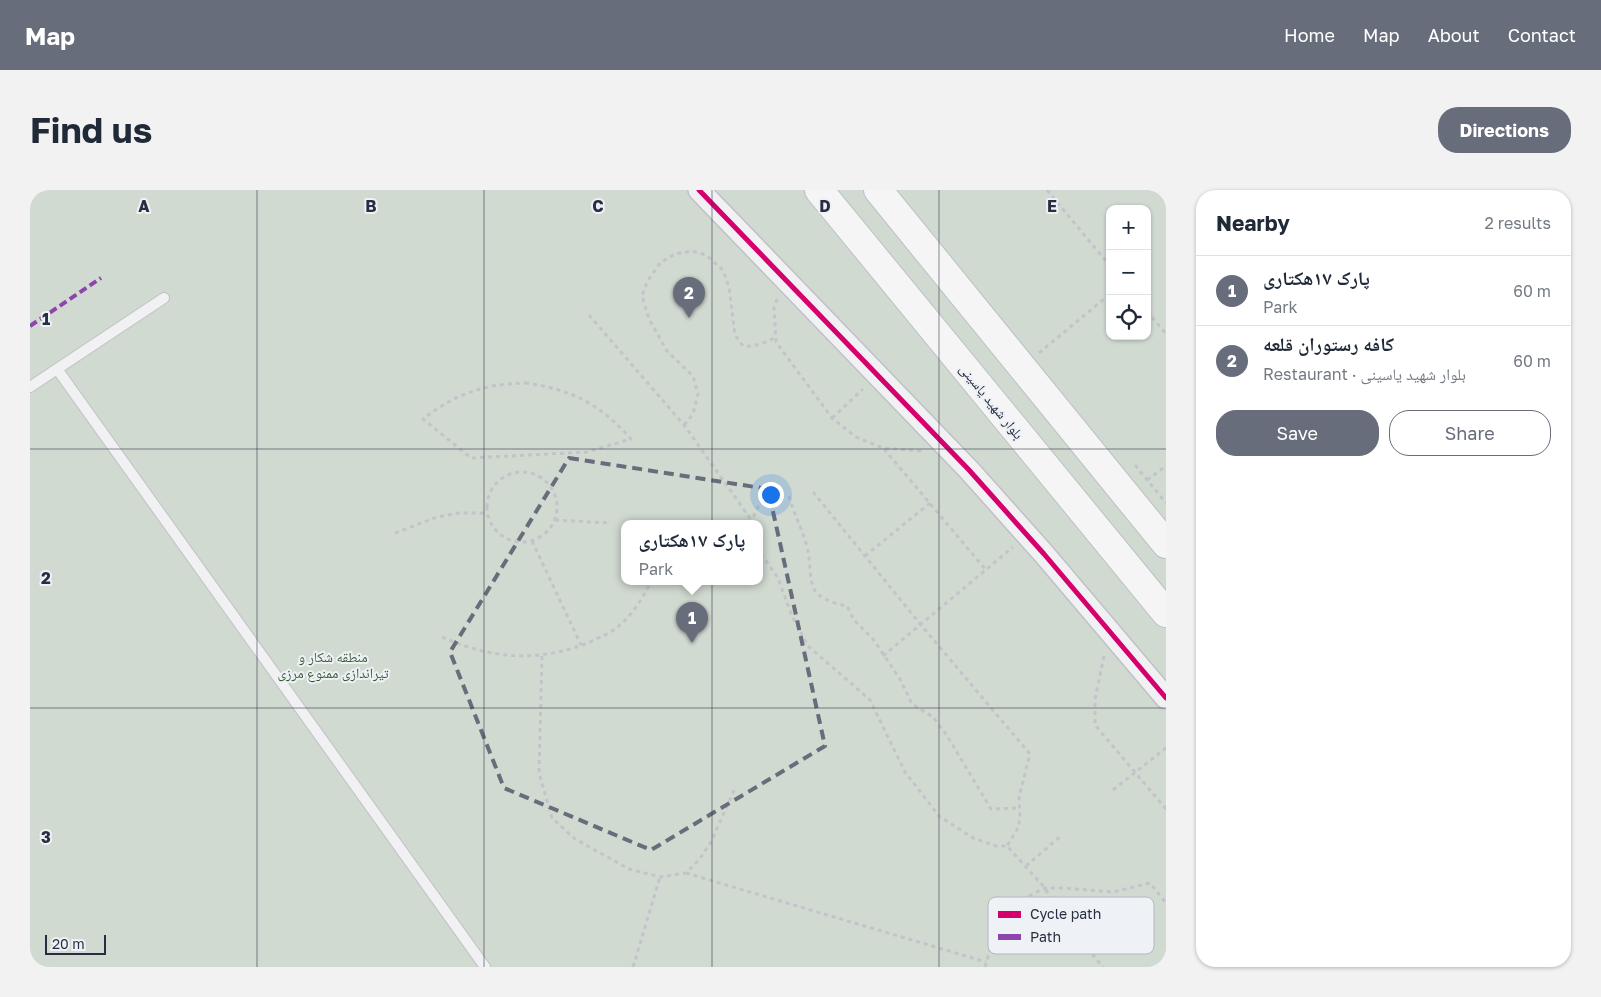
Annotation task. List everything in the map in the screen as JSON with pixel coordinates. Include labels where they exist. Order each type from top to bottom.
[{"type":"main road","name":"بلوار شهید یاسینی","points":[[819,190],[1166,613]]},
{"type":"main road","points":[[878,190],[1166,544]]},
{"type":"street","points":[[698,190],[970,470],[1166,698]]},
{"type":"lane","points":[[30,387],[164,298]]},
{"type":"lane","points":[[57,369],[485,967]]},
{"type":"path","points":[[1047,190],[1106,261]]},
{"type":"path","points":[[684,425],[693,414],[698,394],[693,376],[667,351],[649,319],[642,296],[646,282],[660,263],[675,254],[692,251],[706,254],[724,270],[729,287],[735,335],[743,346],[765,343],[776,337]]},
{"type":"path","points":[[785,280],[774,308],[776,342],[832,418],[856,437],[884,448],[923,451]]},
{"type":"path","points":[[1021,366],[1042,351],[1109,295]]},
{"type":"path","points":[[589,315],[684,425],[750,520]]},
{"type":"path","points":[[1151,316],[1166,334]]},
{"type":"path","points":[[832,418],[877,375]]},
{"type":"path","points":[[525,383],[565,391],[584,400],[602,410],[631,439],[588,452],[471,458],[423,420],[453,399],[470,392],[488,386],[525,383]]},
{"type":"path","points":[[884,448],[986,570]]},
{"type":"path","points":[[1147,480],[1166,466]]},
{"type":"path","points":[[525,471],[536,474],[552,488],[557,504],[555,520],[546,533],[532,541],[522,543],[512,541],[495,531],[489,522],[486,513],[486,502],[489,492],[495,482],[514,472],[525,471]]},
{"type":"path","points":[[752,520],[766,490]]},
{"type":"path","points":[[813,492],[921,625],[1030,754],[1019,797],[1020,818],[1018,828],[1008,846]]},
{"type":"path","points":[[789,496],[793,514],[804,533],[809,551],[813,584],[817,594],[848,606],[854,620],[873,639],[900,679],[912,704],[933,717],[946,734],[991,809],[1019,808]]},
{"type":"path","points":[[865,556],[930,503]]},
{"type":"path","points":[[395,534],[437,517],[458,513],[486,513]]},
{"type":"path","points":[[555,520],[610,523]]},
{"type":"path","points":[[884,656],[1027,535]]},
{"type":"path","points":[[532,541],[581,646]]},
{"type":"path","points":[[763,557],[778,578],[792,616],[808,646],[870,700],[905,772],[939,816],[973,838],[996,846],[1008,846],[1045,888],[1050,897]]},
{"type":"path","points":[[442,637],[460,645],[486,652],[520,656],[542,656],[581,646],[619,626],[632,611],[649,585]]},
{"type":"path","points":[[1110,631],[1095,699],[1095,725],[1166,809]]},
{"type":"path","points":[[542,656],[539,773],[552,818],[575,839],[629,869],[660,876],[686,873],[986,962]]},
{"type":"path","points":[[1113,790],[1166,748]]},
{"type":"path","points":[[686,873],[699,860],[711,842],[736,786]]},
{"type":"path","points":[[1026,866],[1062,835]]},
{"type":"path","points":[[633,967],[660,876]]},
{"type":"path","points":[[1027,897],[1045,888],[1113,892],[1150,883],[1166,903]]},
{"type":"path","points":[[985,967],[988,954]]},
{"type":"path","points":[[1092,954],[1103,967]]},
{"type":"highlighted area","points":[[569,458],[768,489],[825,746],[651,850],[504,788],[450,652]]},
{"type":"green space","name":"منطقه شکار و تیراندازی ممنوع مرزی","points":[[30,190],[1166,190],[1166,967],[30,967]]},
{"type":"marked path","points":[[30,326],[101,278]]},
{"type":"cycle path","points":[[699,190],[969,470],[1044,554],[1166,698]]},
{"type":"place","name":"کافه رستوران قلعه","points":[[689,318]]},
{"type":"place","name":"پارک ۱۷هکتاری","points":[[692,643]]}]
